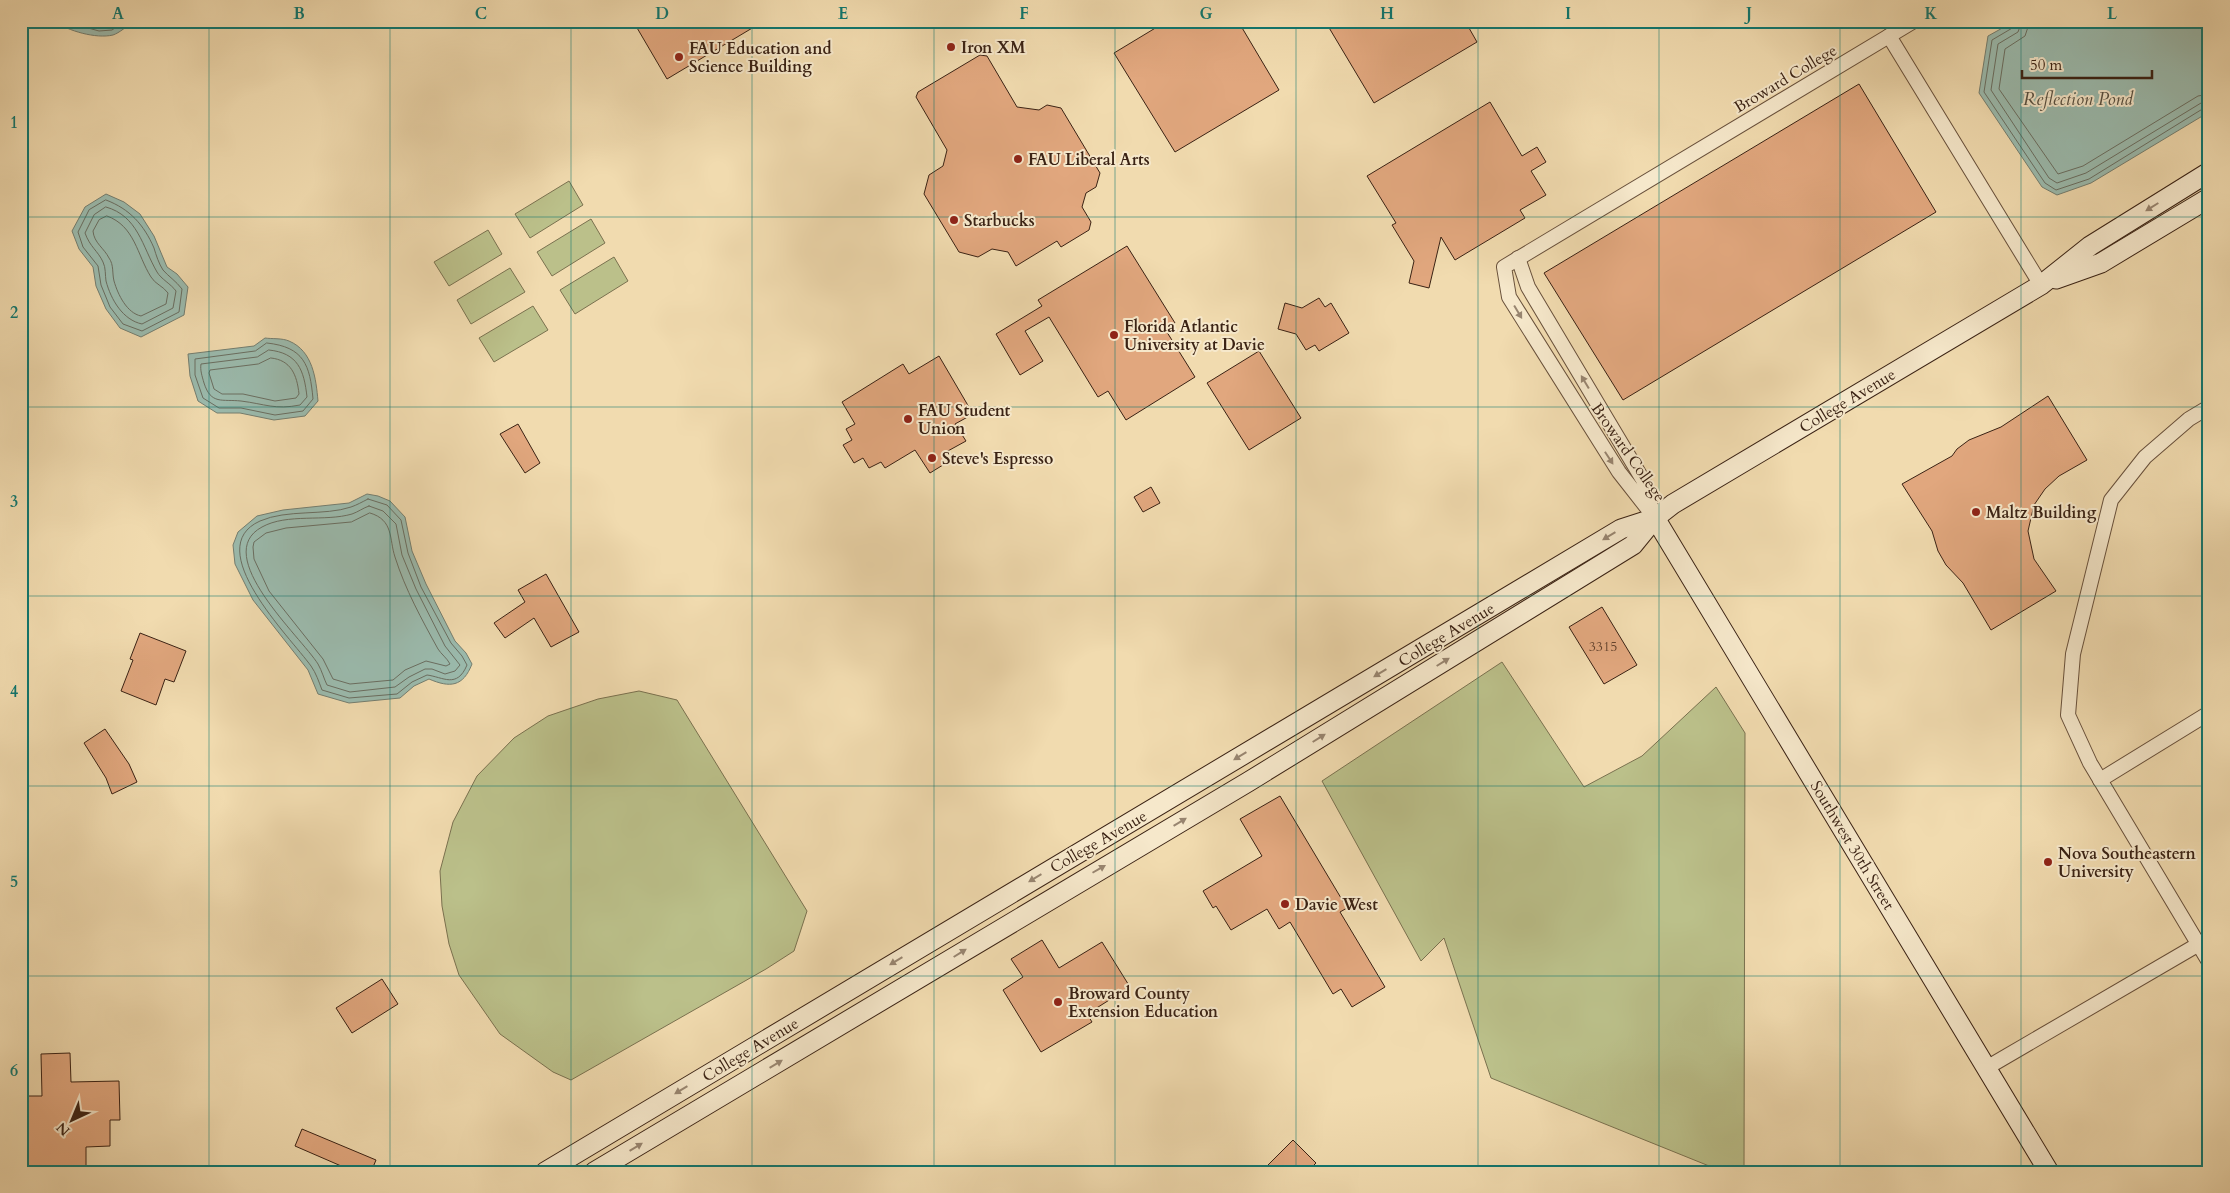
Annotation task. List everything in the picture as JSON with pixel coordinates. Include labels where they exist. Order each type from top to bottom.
[{"type":"street","name":"Broward College","points":[[1654,518],[1619,472],[1509,297],[1504,266],[1914,21]]},
{"type":"street","points":[[1889,36],[2041,285]]},
{"type":"street","name":"College Avenue","points":[[594,1172],[1239,786],[1633,546],[1654,518],[1673,504],[2041,285],[2090,246],[2209,172]]},
{"type":"street","name":"College Avenue","points":[[2041,285],[2101,263],[2209,198]]},
{"type":"street","name":"Broward College","points":[[1518,258],[1528,287],[1643,480],[1654,518]]},
{"type":"street","points":[[2209,407],[2189,420],[2145,457],[2111,500],[2073,654],[2068,715],[2090,763],[2209,962]]},
{"type":"street","name":"College Avenue","points":[[545,1172],[1621,529],[1654,518]]},
{"type":"street","name":"Southwest 30th Street","points":[[1654,518],[1988,1067],[2049,1172]]},
{"type":"street","points":[[2100,780],[2209,713]]},
{"type":"street","points":[[1988,1067],[2199,944]]},
{"type":"green space","points":[[569,181],[583,205],[530,238],[515,214]]},
{"type":"green space","points":[[591,219],[605,243],[552,276],[537,252]]},
{"type":"green space","points":[[488,230],[502,254],[449,286],[434,262]]},
{"type":"green space","points":[[614,257],[628,281],[575,314],[560,290]]},
{"type":"green space","points":[[510,268],[525,292],[471,324],[457,300]]},
{"type":"green space","points":[[533,306],[548,330],[494,362],[479,338]]},
{"type":"green space","points":[[1502,662],[1584,787],[1642,756],[1716,687],[1745,733],[1744,1172],[1724,1172],[1491,1078],[1444,938],[1421,961],[1322,781]]},
{"type":"green space","points":[[639,691],[677,700],[807,911],[794,951],[766,969],[571,1080],[553,1072],[500,1034],[459,975],[449,944],[442,906],[440,871],[453,822],[477,776],[514,738],[548,716],[598,699]]},
{"type":"water","points":[[54,21],[132,21],[118,33],[99,36],[67,28]]},
{"type":"water","name":"Reflection Pond","points":[[2015,21],[2209,21],[2209,112],[2091,183],[2057,195],[2042,187],[1979,93],[1988,36]]},
{"type":"water","points":[[106,194],[124,202],[140,214],[154,236],[167,267],[177,274],[188,287],[184,315],[141,337],[120,328],[106,309],[96,286],[93,267],[79,249],[72,231],[85,207]]},
{"type":"water","points":[[265,338],[289,341],[303,352],[312,366],[318,401],[305,416],[274,420],[240,413],[217,413],[198,401],[190,376],[188,354],[254,346]]},
{"type":"water","points":[[367,494],[390,501],[405,517],[412,551],[426,584],[455,641],[466,653],[472,664],[464,677],[455,684],[443,684],[429,679],[414,686],[400,698],[349,703],[318,694],[308,670],[253,600],[235,564],[233,545],[238,532],[257,516],[283,510],[349,503]]},
{"type":"building","name":"FAU Education and Science Building","points":[[633,21],[764,21],[667,79]]},
{"type":"building","points":[[1167,21],[1238,21],[1279,90],[1175,152],[1114,53]]},
{"type":"building","points":[[1325,21],[1465,21],[1477,42],[1374,103]]},
{"type":"building","name":"FAU Liberal Arts","points":[[980,55],[987,56],[1017,107],[1039,110],[1047,105],[1061,108],[1100,173],[1096,187],[1086,193],[1082,207],[1091,222],[1089,230],[1061,247],[1057,241],[1016,266],[1008,252],[992,249],[978,257],[959,252],[924,194],[929,175],[943,166],[947,150],[916,97],[918,92]]},
{"type":"building","points":[[1859,84],[1936,212],[1623,400],[1544,273]]},
{"type":"building","points":[[1490,102],[1522,156],[1537,147],[1546,162],[1531,171],[1546,195],[1520,210],[1525,218],[1455,260],[1441,237],[1429,288],[1409,283],[1414,261],[1392,225],[1396,223],[1367,176]]},
{"type":"building","name":"Florida Atlantic University at Davie","points":[[1127,246],[1175,323],[1165,329],[1195,377],[1126,420],[1108,391],[1098,397],[1049,317],[1025,331],[1043,361],[1020,375],[996,334],[1042,306],[1038,300]]},
{"type":"building","points":[[1319,298],[1325,307],[1331,303],[1349,333],[1319,351],[1315,345],[1306,350],[1296,334],[1278,329],[1285,303],[1302,308]]},
{"type":"building","points":[[1259,351],[1301,418],[1249,450],[1207,383]]},
{"type":"building","name":"FAU Student Union","points":[[939,356],[973,414],[955,424],[966,441],[946,452],[951,460],[930,473],[915,450],[885,468],[881,462],[869,468],[863,458],[854,463],[843,445],[852,440],[846,429],[855,424],[842,402],[903,364],[909,374]]},
{"type":"building","name":"Maltz Building","points":[[2048,396],[2087,460],[2059,476],[2045,489],[2034,505],[2028,531],[2034,559],[2056,591],[1991,630],[1963,583],[1946,565],[1938,551],[1932,531],[1902,484],[1952,456],[1957,449],[1969,440],[2001,427]]},
{"type":"building","points":[[518,424],[540,463],[525,473],[500,434]]},
{"type":"building","points":[[1151,487],[1160,503],[1143,512],[1134,497]]},
{"type":"building","points":[[546,574],[579,632],[551,647],[534,618],[505,638],[494,623],[525,602],[518,590]]},
{"type":"building","points":[[1602,607],[1637,665],[1604,684],[1569,627]]},
{"type":"building","points":[[140,633],[186,651],[174,682],[165,679],[156,705],[121,691],[133,660],[130,659]]},
{"type":"building","points":[[105,729],[129,764],[137,782],[112,794],[106,778],[84,743]]},
{"type":"building","name":"Davie West","points":[[1280,796],[1347,908],[1340,912],[1385,987],[1352,1007],[1341,989],[1333,994],[1290,922],[1279,929],[1267,909],[1231,930],[1216,906],[1213,908],[1203,891],[1262,856],[1240,819]]},
{"type":"building","name":"Broward County Extension Education","points":[[1042,940],[1059,968],[1102,942],[1130,987],[1087,1014],[1092,1022],[1041,1052],[1003,990],[1023,977],[1011,959]]},
{"type":"building","points":[[382,979],[398,1004],[352,1033],[336,1008]]},
{"type":"building","points":[[70,1053],[71,1082],[119,1081],[120,1120],[110,1120],[110,1146],[86,1147],[86,1172],[21,1172],[21,1096],[42,1096],[41,1054]]},
{"type":"building","points":[[302,1129],[376,1160],[371,1172],[355,1172],[295,1146]]},
{"type":"building","points":[[1293,1140],[1316,1163],[1307,1172],[1261,1172]]},
{"type":"place","name":"Iron XM","points":[[951,47]]},
{"type":"place","name":"FAU Education and Science Building","points":[[679,57]]},
{"type":"place","name":"FAU Liberal Arts","points":[[1018,159]]},
{"type":"place","name":"Starbucks","points":[[954,220]]},
{"type":"place","name":"Florida Atlantic University at Davie","points":[[1114,335]]},
{"type":"place","name":"FAU Student Union","points":[[908,419]]},
{"type":"place","name":"Steve's Espresso","points":[[932,458]]},
{"type":"place","name":"Maltz Building","points":[[1976,512]]},
{"type":"place","name":"Nova Southeastern University","points":[[2048,862]]},
{"type":"place","name":"Davie West","points":[[1285,904]]},
{"type":"place","name":"Broward County Extension Education","points":[[1058,1002]]}]
